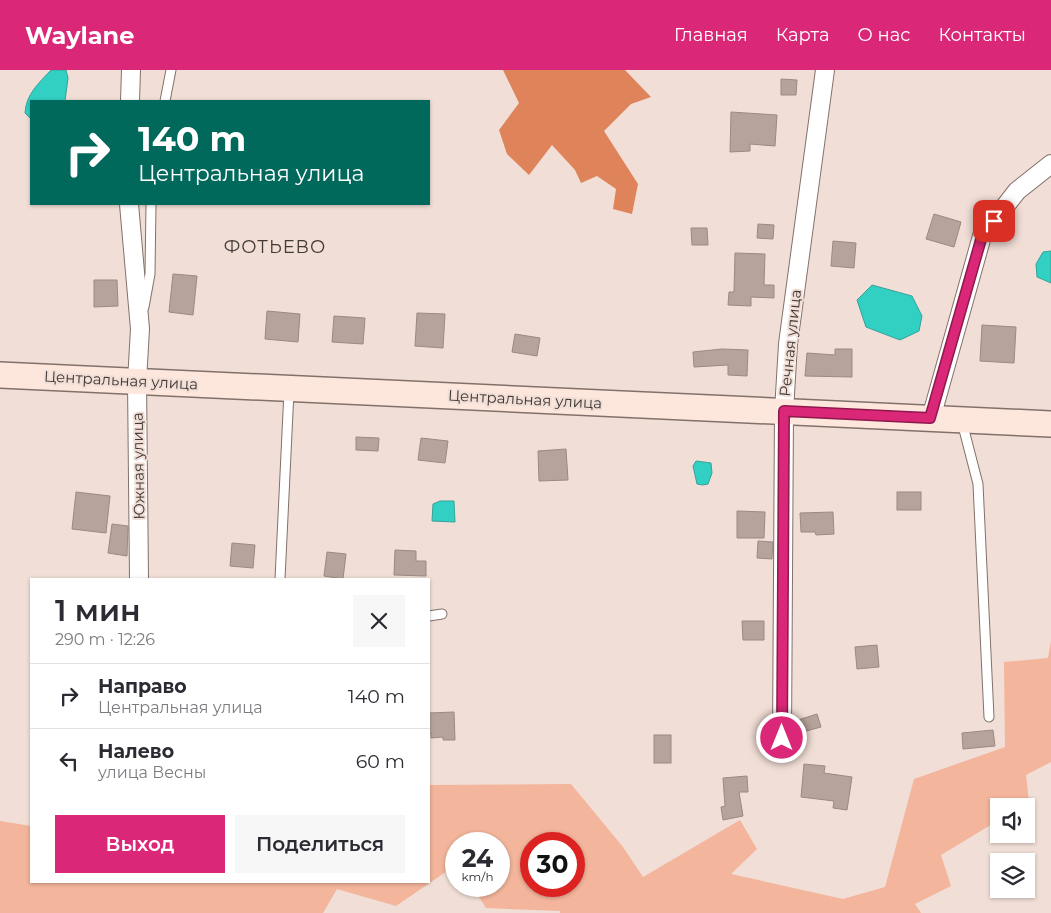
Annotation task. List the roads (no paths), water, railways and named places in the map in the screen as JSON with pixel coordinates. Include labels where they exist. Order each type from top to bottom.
[{"type":"main road","name":"Центральная улица","points":[[0,375],[1051,424]]},
{"type":"street","points":[[130,70],[130,100]]},
{"type":"street","name":"Речная улица","points":[[782,738],[784,411],[788,344],[825,70]]},
{"type":"street","points":[[930,418],[982,236],[1017,191],[1051,164]]},
{"type":"street","name":"Южная улица","points":[[129,205],[140,329],[137,381],[139,578]]},
{"type":"lane","points":[[165,100],[171,70]]},
{"type":"lane","points":[[140,329],[150,274],[152,205]]},
{"type":"lane","points":[[280,578],[290,388]]},
{"type":"lane","points":[[961,419],[978,484],[989,717]]},
{"type":"lane","points":[[430,616],[442,614]]},
{"type":"water","points":[[51,70],[66,70],[68,78],[65,100],[30,100],[30,118],[25,113],[26,106],[38,84]]},
{"type":"water","points":[[1051,251],[1051,283],[1037,277],[1036,264],[1043,252]]},
{"type":"water","points":[[872,285],[912,296],[922,316],[919,331],[900,340],[866,327],[857,300]]},
{"type":"water","points":[[696,461],[711,463],[712,473],[708,484],[697,484],[693,466]]},
{"type":"water","points":[[440,501],[454,501],[455,522],[432,521],[433,504]]},
{"type":"district","name":"ФОТЬЕВО","points":[[275,247]]}]
